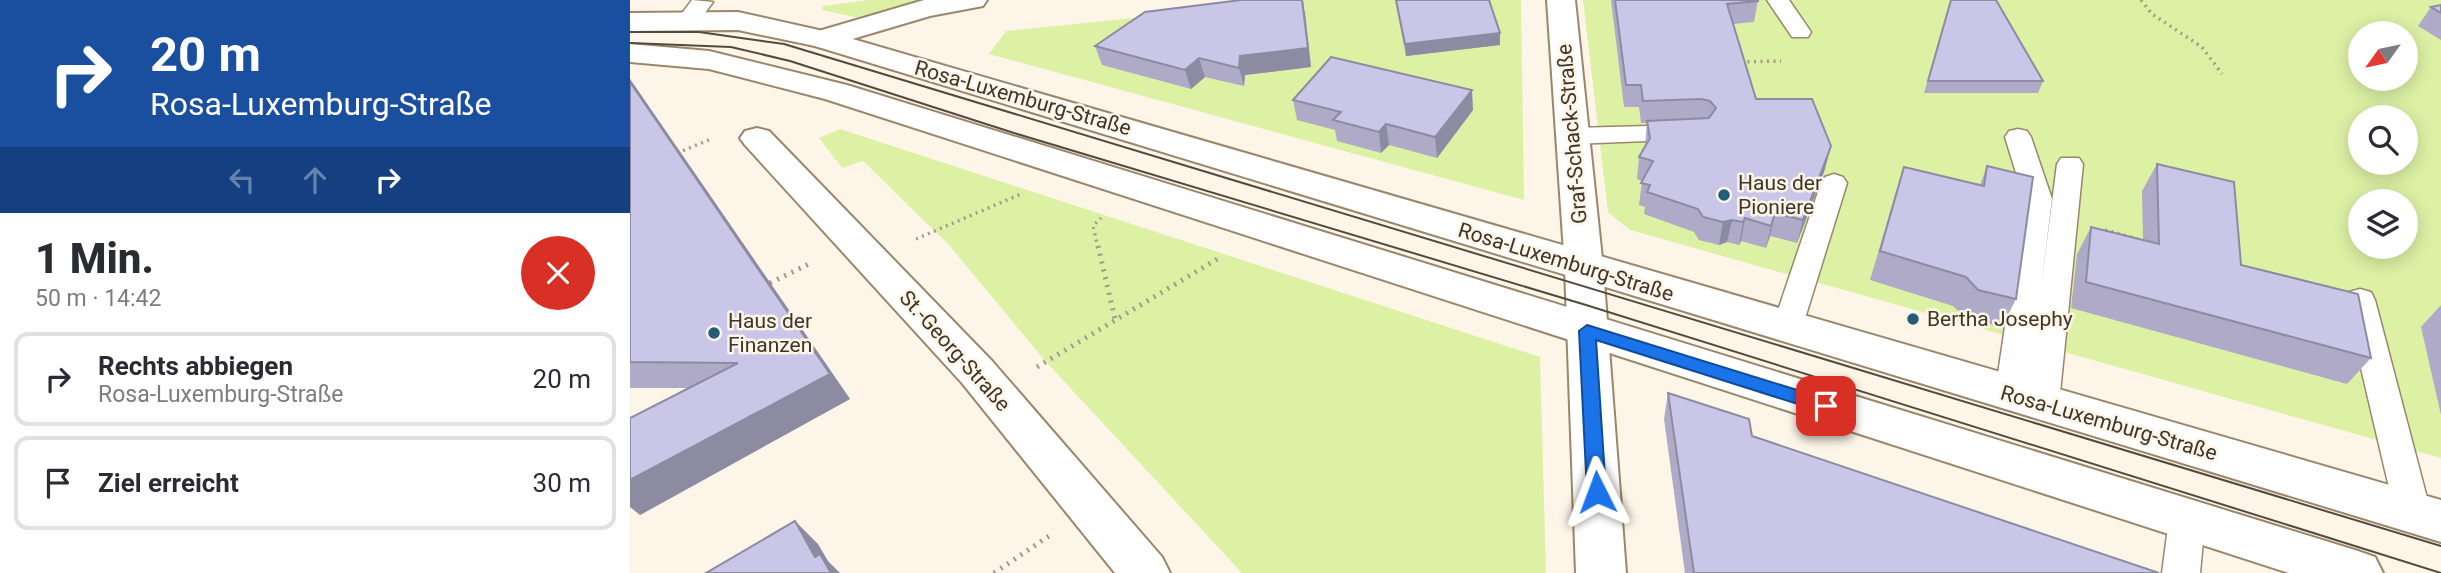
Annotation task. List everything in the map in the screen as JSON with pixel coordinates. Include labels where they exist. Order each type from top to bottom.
[{"type":"street","points":[[822,38],[926,8],[973,0]]},
{"type":"street","name":"Graf-Schack-Straße","points":[[1561,0],[1584,268],[1601,573]]},
{"type":"street","name":"Rosa-Luxemburg-Straße","points":[[630,22],[695,11],[822,38],[1584,268],[2427,517]]},
{"type":"street","points":[[630,53],[681,54],[738,63],[836,92],[2358,573]]},
{"type":"street","name":"St.-Georg-Straße","points":[[757,138],[994,391],[1145,573]]},
{"type":"lane","points":[[1778,0],[1800,32]]},
{"type":"lane","points":[[1573,136],[1697,132]]},
{"type":"lane","points":[[2018,137],[2038,199],[2026,398]]},
{"type":"lane","points":[[2026,398],[2064,219],[2070,164]]},
{"type":"lane","points":[[1787,328],[1834,183]]},
{"type":"lane","points":[[2360,300],[2427,517]]},
{"type":"lane","points":[[2181,573],[2187,520]]},
{"type":"path","points":[[2141,0],[2152,13],[2202,47],[2222,74]]},
{"type":"path","points":[[1731,62],[1786,61]]},
{"type":"path","points":[[668,156],[719,136]]},
{"type":"path","points":[[871,259],[1029,191]]},
{"type":"path","points":[[1102,217],[1093,226],[1115,319]]},
{"type":"path","points":[[2064,219],[2158,244]]},
{"type":"path","points":[[994,391],[1227,254]]},
{"type":"path","points":[[994,573],[1091,509]]},
{"type":"green space","points":[[869,0],[940,0],[859,18],[822,10],[823,6]]},
{"type":"green space","points":[[1309,0],[1521,0],[1524,200],[989,54],[1006,31]]},
{"type":"green space","points":[[1583,0],[2441,0],[2441,458],[1630,230],[1608,212]]},
{"type":"green space","points":[[840,129],[1540,357],[1546,573],[1242,573],[1046,362],[949,245],[863,161],[842,168],[819,138]]},
{"type":"building","points":[[1241,0],[1302,0],[1308,48],[1240,56],[1239,68],[1199,58],[1185,70],[1095,46],[1145,12]]},
{"type":"building","points":[[1396,0],[1489,0],[1500,33],[1405,44]]},
{"type":"building","points":[[1615,0],[1758,0],[1727,4],[1756,99],[1812,99],[1831,146],[1803,220],[1775,213],[1771,226],[1745,218],[1743,222],[1723,222],[1703,217],[1698,209],[1647,192],[1650,185],[1641,183],[1653,161],[1639,157],[1650,138],[1647,121],[1709,118],[1716,108],[1710,101],[1701,99],[1643,101],[1641,85],[1626,85]]},
{"type":"building","points":[[1951,0],[1996,0],[2043,81],[1928,81]]},
{"type":"building","points":[[2441,5],[2441,13],[2431,7]]},
{"type":"building","points":[[1331,57],[1472,90],[1435,137],[1386,124],[1379,132],[1333,120],[1341,112],[1293,100]]},
{"type":"building","name":"Haus der Finanzen","points":[[630,82],[830,374],[630,480],[630,418],[738,363],[630,362]]},
{"type":"building","points":[[2157,164],[2234,182],[2241,265],[2358,294],[2371,358],[2086,282],[2091,227],[2159,244]]},
{"type":"building","points":[[1987,166],[2033,177],[2016,299],[1978,290],[1966,277],[1880,251],[1904,167],[1984,186]]},
{"type":"building","points":[[1668,393],[1749,419],[1752,436],[2159,573],[1694,573]]},
{"type":"building","points":[[795,521],[815,557],[820,554],[831,573],[706,573]]},
{"type":"tram line","points":[[630,32],[699,32],[784,44],[2441,546]]},
{"type":"tram line","points":[[630,43],[731,47],[790,61],[1014,133],[1586,305],[2441,573]]},
{"type":"place","name":"Haus der Pioniere","points":[[1724,195]]},
{"type":"place","name":"Bertha Josephy","points":[[1913,319]]},
{"type":"place","name":"Haus der Finanzen","points":[[714,333]]},
{"type":"route","points":[[1597,492],[1587,331],[1826,406]]}]
